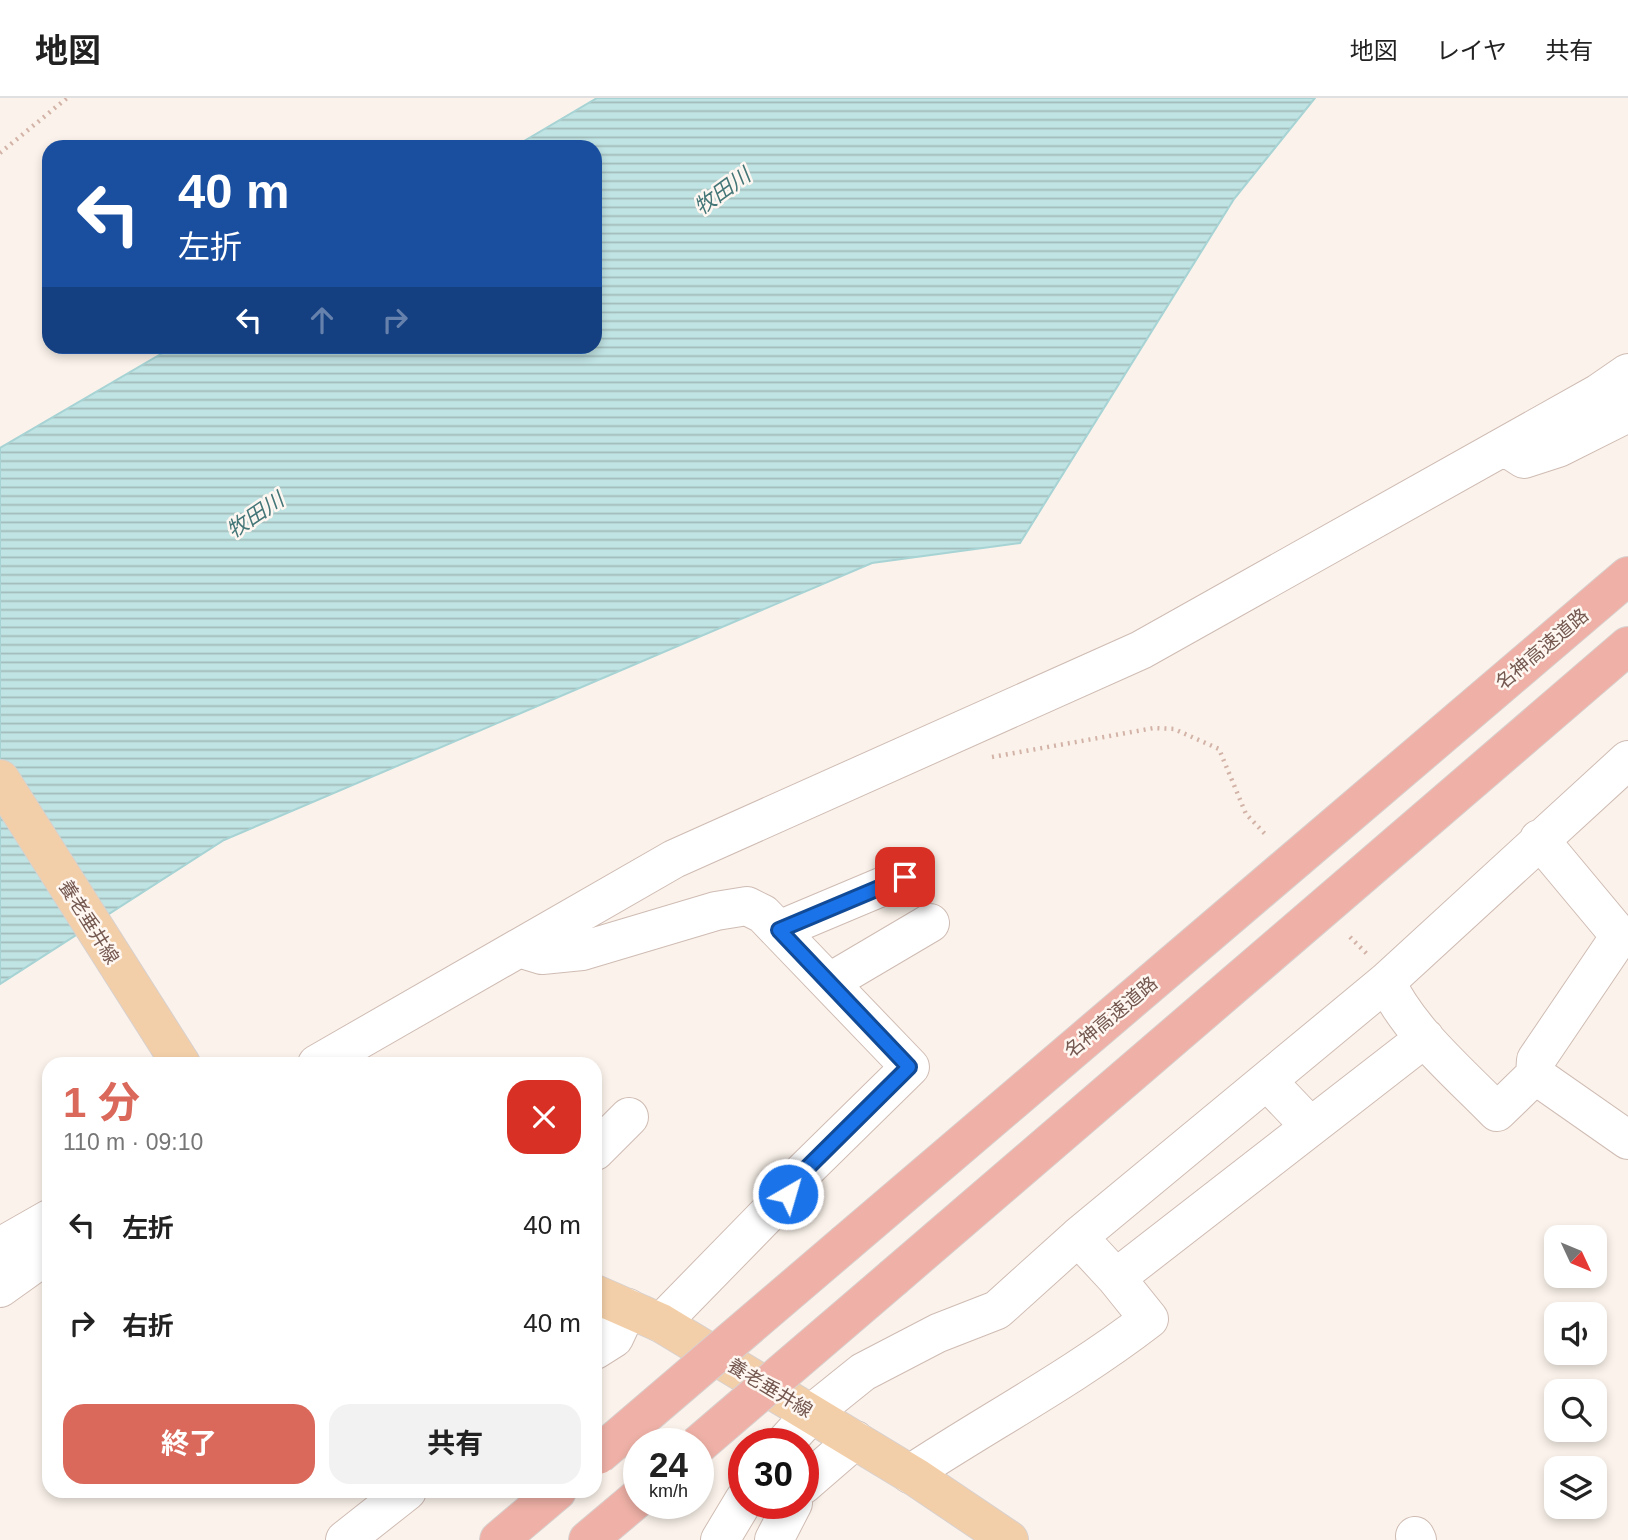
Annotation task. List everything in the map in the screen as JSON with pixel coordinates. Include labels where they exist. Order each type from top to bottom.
[{"type":"highway","name":"名神高速道路","points":[[602,1453],[1628,576]]},
{"type":"highway","points":[[714,1431],[1628,646]]},
{"type":"highway","points":[[499,1540],[548,1498]]},
{"type":"highway","points":[[588,1540],[623,1510]]},
{"type":"main road","name":"養老垂井線","points":[[0,779],[113,962],[176,1057]]},
{"type":"main road","name":"養老垂井線","points":[[628,1308],[812,1413],[1009,1540]]},
{"type":"street","points":[[329,1057],[674,859],[1141,650],[1599,393],[1628,373]]},
{"type":"street","points":[[1504,446],[1524,459],[1558,448],[1628,413]]},
{"type":"street","points":[[798,1428],[812,1413],[863,1372],[938,1333],[997,1310],[1078,1237],[1386,982],[1628,760]]},
{"type":"street","points":[[1386,982],[1394,999],[1425,1038],[1497,1112],[1535,1075],[1536,1060],[1620,936],[1539,839]]},
{"type":"street","points":[[779,930],[905,877]]},
{"type":"street","points":[[519,948],[542,955],[582,951],[704,914],[747,906],[764,914],[909,1067],[800,1175],[788,1194],[628,1308],[614,1338],[602,1346]]},
{"type":"street","points":[[831,982],[930,923]]},
{"type":"street","points":[[1116,1278],[1425,1038]]},
{"type":"street","points":[[1535,1075],[1628,1140]]},
{"type":"street","points":[[1267,1081],[1310,1126]]},
{"type":"street","points":[[602,1144],[629,1116]]},
{"type":"street","points":[[1164,1166],[1205,1207]]},
{"type":"street","points":[[0,1247],[42,1223]]},
{"type":"street","points":[[910,1474],[989,1422],[1099,1357],[1149,1319],[1078,1237]]},
{"type":"street","points":[[0,1288],[42,1257]]},
{"type":"street","points":[[819,1471],[855,1440]]},
{"type":"street","points":[[345,1540],[398,1498]]},
{"type":"street","points":[[720,1540],[733,1519]]},
{"type":"street","points":[[775,1540],[785,1519]]},
{"type":"path","points":[[0,153],[67,98]]},
{"type":"path","points":[[941,739],[964,757],[992,757],[1090,737],[1154,728],[1174,729],[1219,749],[1246,814],[1266,835]]},
{"type":"water","name":"牧田川","points":[[597,98],[1315,98],[1234,199],[1020,543],[872,563],[224,840],[0,984],[0,448],[161,354],[602,354],[602,140],[526,140]]},
{"type":"route","points":[[788,1194],[800,1175],[909,1067],[779,930],[905,877]]}]
